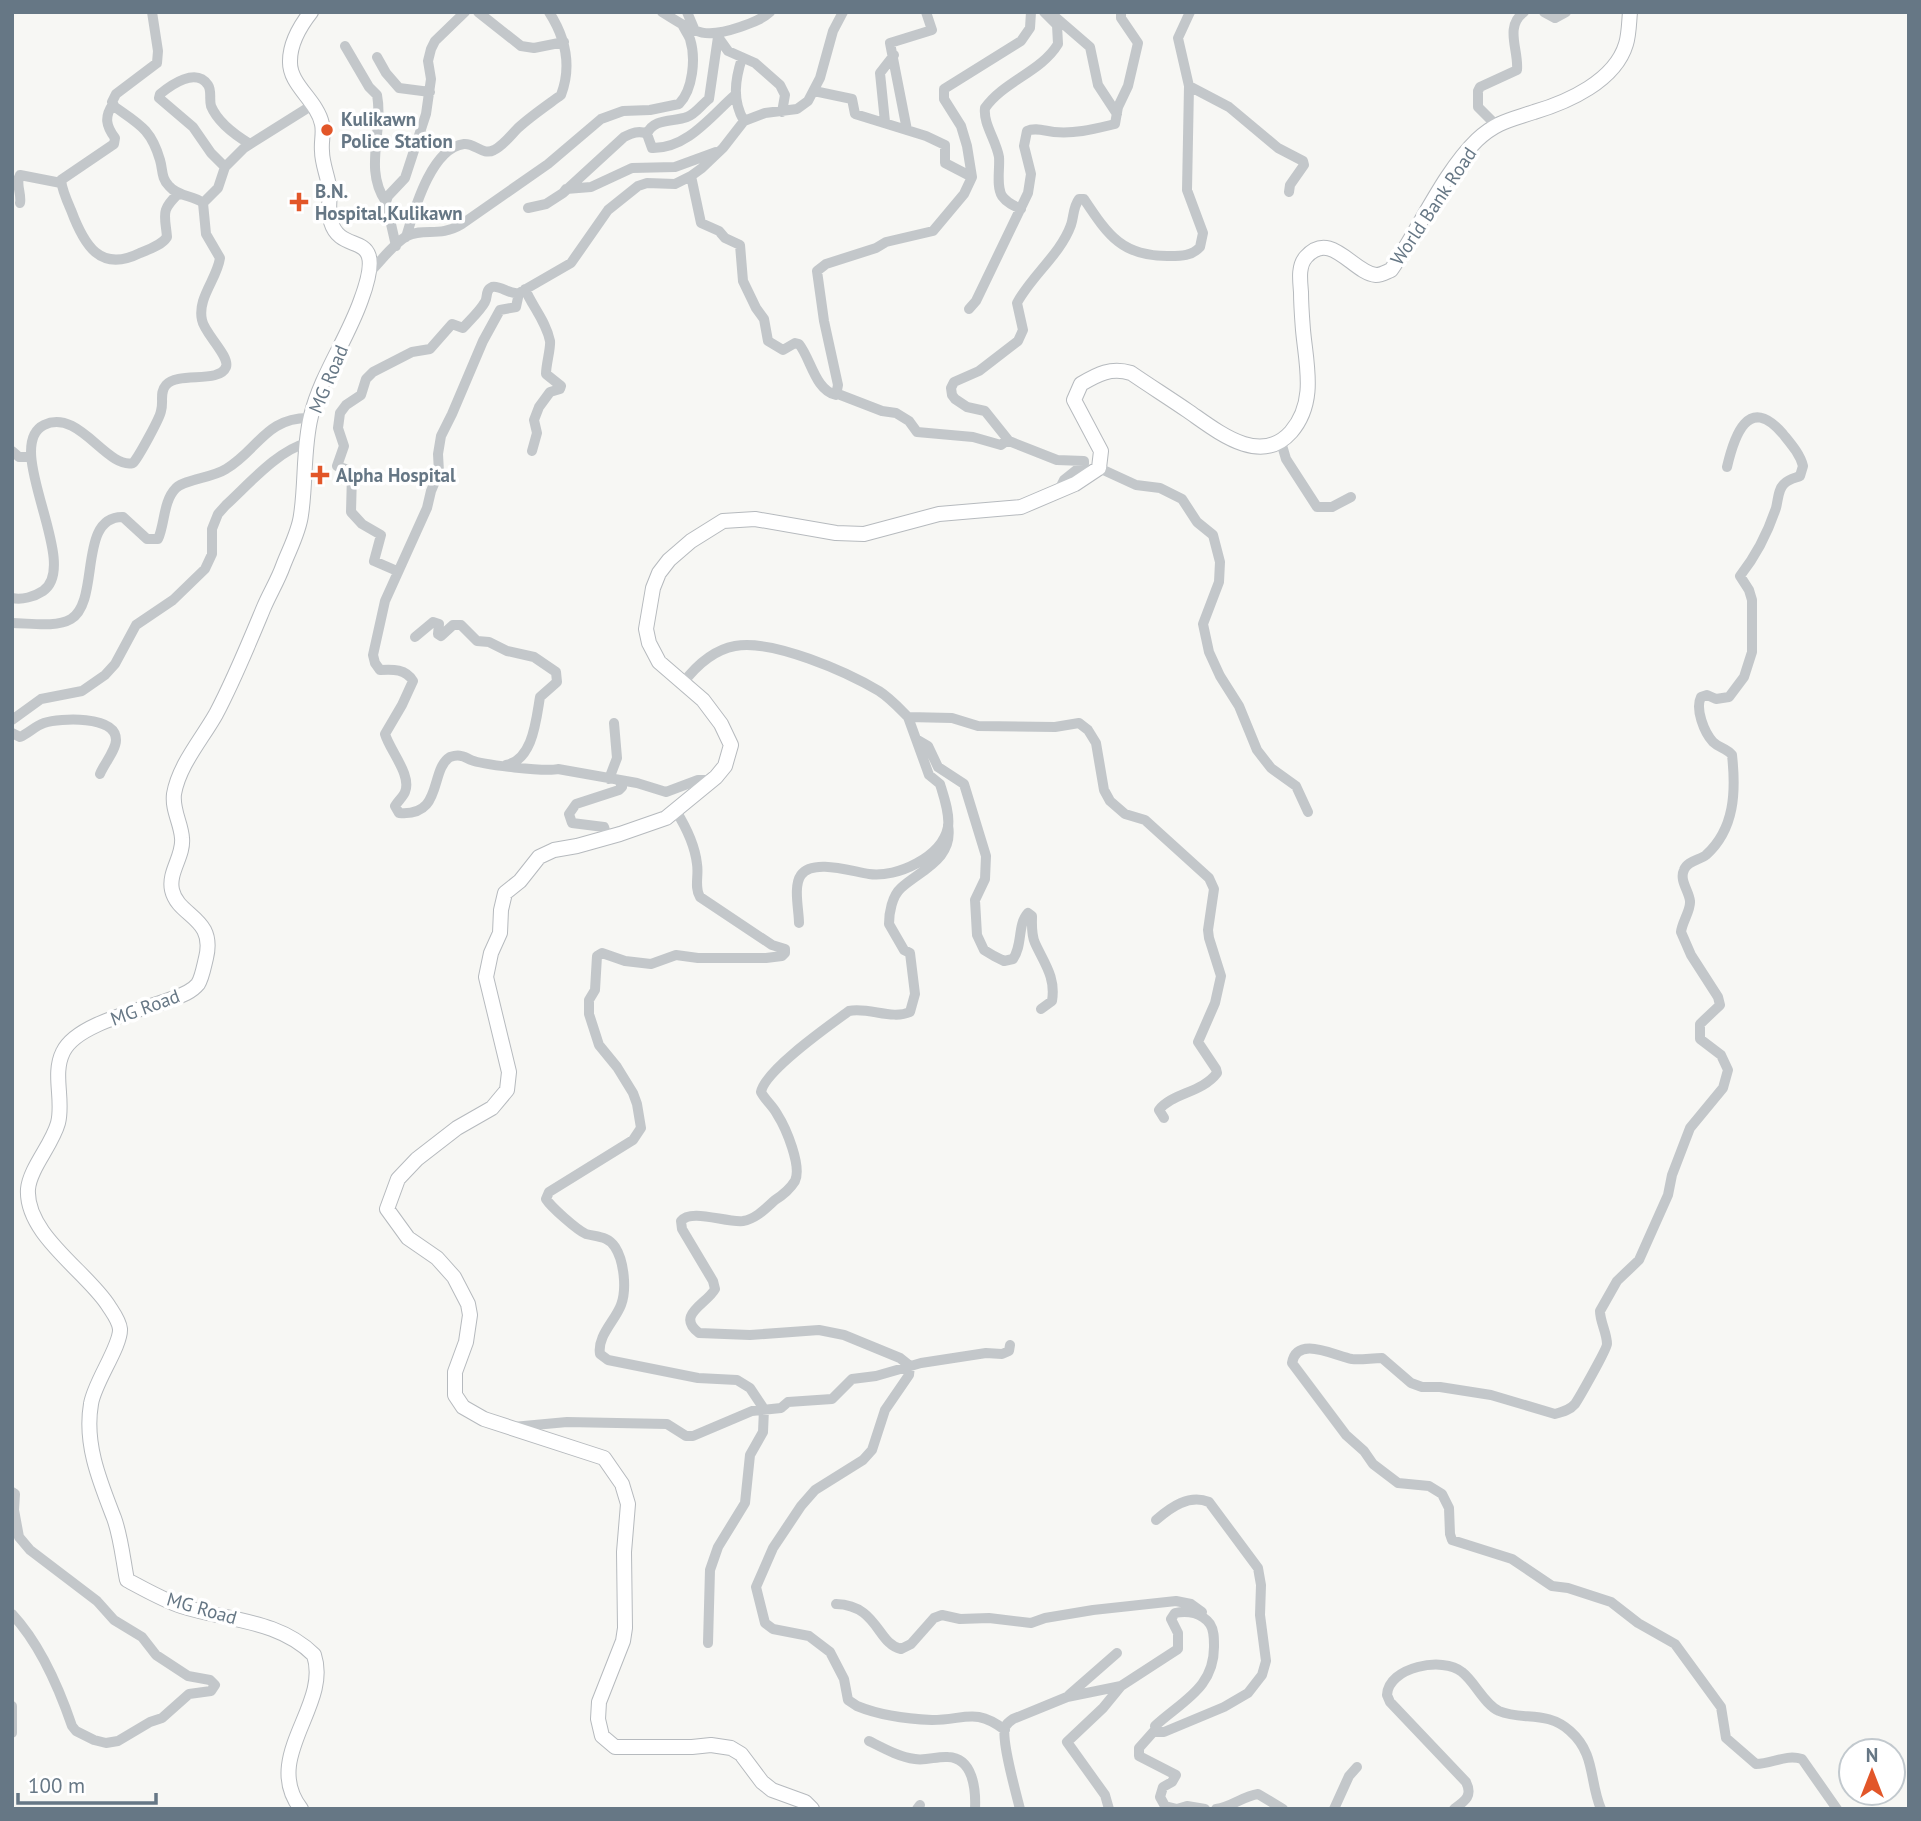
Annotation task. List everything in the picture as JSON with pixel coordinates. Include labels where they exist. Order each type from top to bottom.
[{"type":"main road","points":[[312,12],[302,24],[293,44],[289,65],[292,75],[314,104],[322,123],[322,160],[330,189],[331,224],[337,233],[367,251],[371,261],[370,272]]},
{"type":"main road","name":"World Bank Road","points":[[1281,442],[1293,430],[1303,411],[1309,385],[1300,278],[1300,269],[1307,256],[1315,250],[1333,250],[1373,275],[1391,270],[1466,150],[1495,124],[1547,107],[1595,83],[1616,66],[1626,44],[1630,12]]},
{"type":"main road","name":"MG Road","points":[[301,1809],[293,1798],[289,1784],[289,1762],[318,1674],[314,1656],[287,1636],[259,1624],[179,1606],[127,1580],[115,1521],[100,1488],[89,1436],[90,1405],[96,1386],[119,1339],[118,1321],[103,1297],[45,1236],[30,1205],[28,1194],[29,1181],[58,1125],[61,1102],[58,1067],[64,1049],[81,1033],[184,995],[198,984],[208,948],[207,934],[176,900],[171,885],[183,838],[173,803],[174,789],[217,712],[282,569],[301,520],[310,418],[322,382],[353,323],[370,272]]},
{"type":"main road","points":[[813,1809],[805,1802],[772,1790],[762,1782],[741,1754],[731,1748],[711,1745],[615,1747],[602,1736],[598,1702],[623,1642],[625,1628],[624,1552],[628,1504],[622,1484],[604,1458],[484,1419],[463,1407],[455,1395],[455,1372],[466,1342],[470,1315],[468,1304],[454,1277],[437,1258],[408,1238],[387,1209],[398,1179],[407,1169],[457,1128],[492,1108],[507,1090],[509,1072],[486,977],[491,953],[500,933],[500,910],[505,893],[520,881],[539,857],[554,850],[577,846],[654,823],[676,811],[713,780],[725,766],[729,756],[728,737],[703,700],[659,662],[649,643],[646,629],[650,601],[659,573],[669,560],[691,541],[723,521],[755,519],[836,534],[864,534],[939,514],[1021,507],[1058,492],[1092,475],[1099,468],[1101,451],[1074,400],[1081,384],[1107,371],[1131,373],[1218,433],[1240,444],[1265,447],[1281,442]]},
{"type":"street","points":[[152,12],[158,51],[157,63],[112,99],[108,130],[115,138],[114,145],[61,179],[61,183],[84,241],[95,252],[118,261],[129,259],[165,241],[168,234],[164,222],[165,210],[179,193]]},
{"type":"street","points":[[386,202],[388,196],[405,178],[426,114],[430,92],[428,61],[431,49],[438,38],[465,12]]},
{"type":"street","points":[[478,12],[521,46],[534,48],[564,42]]},
{"type":"street","points":[[406,237],[421,190],[442,157],[450,150],[463,145],[485,152],[495,150],[561,95],[566,62],[564,42],[549,12]]},
{"type":"street","points":[[662,12],[695,31],[718,36],[762,19],[770,12]]},
{"type":"street","points":[[687,12],[695,31]]},
{"type":"street","points":[[397,571],[374,561],[381,535],[362,524],[351,512],[352,474],[337,466],[344,446],[338,428],[340,413],[346,405],[361,395],[366,379],[380,367],[412,352],[430,349],[452,324],[463,328],[484,303],[487,291],[491,288],[496,287],[513,294],[568,266],[608,210],[638,186],[647,183],[675,184],[702,168],[744,121],[758,115],[801,107],[814,91],[823,70],[833,32],[844,12]]},
{"type":"street","points":[[907,130],[890,42],[932,30],[926,12]]},
{"type":"street","points":[[838,394],[817,271],[826,264],[936,229],[964,194],[972,177],[965,136],[944,99],[943,92],[950,83],[1021,40],[1030,28],[1031,12]]},
{"type":"street","points":[[969,309],[976,300],[1028,193],[1031,174],[1024,146],[1027,131],[1084,132],[1115,124],[1119,103],[1128,86],[1138,43],[1121,18],[1121,12]]},
{"type":"street","points":[[1058,492],[1064,480],[1084,464],[1084,460],[1057,460],[1008,440],[985,411],[967,407],[953,398],[951,387],[956,380],[979,371],[1020,339],[1023,330],[1017,303],[1036,274],[1060,246],[1072,223],[1077,201],[1084,200],[1097,221],[1133,252],[1156,257],[1184,256],[1192,254],[1200,247],[1203,233],[1187,185],[1189,86],[1178,38],[1190,12]]},
{"type":"street","points":[[1495,124],[1478,107],[1478,91],[1480,87],[1517,70],[1513,25],[1524,12]]},
{"type":"street","points":[[1544,12],[1555,18],[1566,12]]},
{"type":"street","points":[[1045,13],[1058,18],[1090,47],[1098,85],[1117,114]]},
{"type":"street","points":[[1021,209],[1010,204],[1001,195],[999,158],[993,133],[985,119],[985,108],[1002,89],[1049,57],[1059,44],[1059,30],[1045,13]]},
{"type":"street","points":[[370,272],[406,237],[418,233],[442,233],[456,228],[548,164],[601,119],[623,111],[678,105],[688,92],[691,71],[691,40],[682,24]]},
{"type":"street","points":[[718,36],[728,51],[758,65],[782,88],[785,95],[782,112]]},
{"type":"street","points":[[718,36],[709,99],[686,118],[649,129],[652,148],[676,143],[712,118],[736,95]]},
{"type":"street","points":[[345,46],[369,87],[377,95],[375,172],[379,190],[386,202],[396,246]]},
{"type":"street","points":[[886,122],[880,73],[894,55]]},
{"type":"street","points":[[377,57],[399,88],[430,92]]},
{"type":"street","points":[[742,58],[736,77],[736,95],[738,109],[744,121]]},
{"type":"street","points":[[225,167],[211,153],[193,127],[159,98],[160,94],[186,78],[205,82],[218,117],[229,130],[250,144]]},
{"type":"street","points":[[1189,86],[1229,107],[1278,148],[1303,161],[1304,165],[1290,185],[1289,192]]},
{"type":"street","points":[[814,91],[852,99],[856,114],[886,122],[945,145],[945,163],[972,177]]},
{"type":"street","points":[[12,598],[39,594],[48,587],[55,572],[31,457],[36,431],[51,423],[63,424],[80,431],[121,463],[133,463],[160,415],[162,393],[168,382],[178,378],[216,374],[225,369],[226,360],[206,331],[201,318],[205,297],[220,258],[206,234],[206,212],[203,203],[171,189],[162,176],[160,160],[144,127],[113,104]]},
{"type":"street","points":[[203,203],[218,188],[225,167],[250,144],[314,104]]},
{"type":"street","points":[[563,192],[624,137],[637,132],[648,134]]},
{"type":"street","points":[[528,208],[546,204],[566,189],[592,187],[632,168],[675,167],[719,152]]},
{"type":"street","points":[[20,203],[17,181],[20,175],[61,183]]},
{"type":"street","points":[[691,176],[701,223],[740,245],[743,281],[755,308],[764,319],[768,341],[783,350],[795,343],[799,344],[808,357],[809,365],[832,395],[838,394],[882,411],[896,413],[909,421],[918,432],[973,437],[1001,445],[1008,440]]},
{"type":"street","points":[[522,291],[537,308],[551,344],[546,374],[561,386],[560,389],[550,392],[539,407],[534,420],[537,430],[532,451]]},
{"type":"street","points":[[522,291],[516,307],[500,310],[440,436],[439,472],[430,491],[425,515],[385,601],[373,655],[374,663],[380,670],[396,669],[408,674],[413,681],[385,734],[406,781],[404,794],[395,806],[400,813],[415,813],[427,804],[444,764],[451,757],[461,756],[472,761],[549,771],[558,769],[666,792],[698,780],[713,780]]},
{"type":"street","points":[[12,623],[53,623],[74,617],[82,601],[97,534],[104,522],[123,517],[147,539],[158,539],[169,498],[177,487],[227,469],[273,427],[299,417],[310,418]]},
{"type":"street","points":[[1727,467],[1737,432],[1744,424],[1759,419],[1766,419],[1775,425],[1799,454],[1803,466],[1800,476],[1784,483],[1781,488],[1764,535],[1750,564],[1740,576],[1752,600],[1752,652],[1744,677],[1729,697],[1716,699],[1707,695],[1701,697],[1698,702],[1698,709],[1710,738],[1728,749],[1732,755],[1734,803],[1729,822],[1712,848],[1684,869],[1683,877],[1690,902],[1681,932],[1720,1005],[1700,1024],[1700,1039],[1721,1055],[1728,1070],[1723,1088],[1690,1128],[1672,1175],[1668,1195],[1639,1260],[1617,1281],[1600,1311],[1607,1343],[1600,1362],[1591,1372],[1574,1405],[1555,1414],[1491,1395],[1422,1387],[1411,1383],[1382,1358],[1355,1359],[1316,1348],[1302,1349],[1295,1354],[1292,1363],[1346,1435],[1364,1451],[1373,1465],[1398,1483],[1429,1486],[1442,1494],[1450,1508],[1452,1540],[1512,1559],[1552,1586],[1611,1602],[1637,1623],[1675,1644],[1721,1707],[1726,1738],[1756,1764],[1767,1764],[1776,1759],[1802,1759],[1837,1809]]},
{"type":"street","points":[[1281,442],[1286,459],[1317,507],[1332,507],[1351,497]]},
{"type":"street","points":[[12,720],[41,699],[82,691],[105,675],[115,664],[136,625],[173,600],[205,569],[212,554],[212,529],[218,514],[281,456],[297,445],[307,443]]},
{"type":"street","points":[[12,451],[19,457],[31,457]]},
{"type":"street","points":[[1099,468],[1136,485],[1160,488],[1182,499],[1197,522],[1213,535],[1220,562],[1219,582],[1203,624],[1209,652],[1239,706],[1256,750],[1271,768],[1296,786],[1308,812]]},
{"type":"street","points":[[415,637],[433,622],[439,624],[438,634],[441,636],[453,625],[461,625],[477,640],[534,657],[558,675],[558,682],[540,697],[537,719],[523,756],[514,763],[503,765]]},
{"type":"street","points":[[682,683],[695,669],[721,650],[747,645],[825,664],[882,693],[908,717],[929,775],[940,784],[949,838],[944,852],[930,868],[899,890],[888,920],[904,950],[910,953],[915,994],[910,1012],[900,1015],[849,1011],[811,1039],[765,1080],[761,1091],[777,1112],[794,1157],[796,1177],[788,1191],[753,1218],[731,1221],[690,1215],[685,1216],[681,1222],[682,1229],[713,1281],[715,1289],[692,1313],[690,1320],[699,1333],[750,1335],[819,1330],[844,1335],[900,1358],[910,1366]]},
{"type":"street","points":[[908,717],[952,718],[978,726],[1055,727],[1079,723],[1088,730],[1096,743],[1104,790],[1110,801],[1125,814],[1145,820],[1213,883],[1208,930],[1221,976],[1215,1003],[1198,1042],[1217,1073],[1181,1097],[1166,1102],[1159,1110],[1164,1118]]},
{"type":"street","points":[[12,733],[20,737],[45,723],[61,719],[94,721],[108,725],[115,733],[116,741],[100,774]]},
{"type":"street","points":[[614,723],[618,758],[614,779]]},
{"type":"street","points":[[916,739],[928,746],[939,767],[964,784],[981,834],[986,856],[986,873],[975,900],[976,935],[984,950],[1004,961],[1013,959],[1019,946],[1024,917],[1028,913],[1031,916],[1034,941],[1048,966],[1053,985],[1052,1001],[1041,1009]]},
{"type":"street","points":[[607,837],[604,827],[572,823],[569,814],[576,804],[619,790],[622,786],[614,779]]},
{"type":"street","points":[[676,811],[694,847],[698,868],[696,888],[700,897],[772,945],[785,949],[785,953],[782,956],[759,958],[698,958],[676,955],[651,964],[625,961],[602,954],[597,956],[595,990],[589,1000],[589,1014],[598,1045],[617,1067],[632,1093],[637,1104],[641,1128],[633,1140],[549,1192],[546,1199],[577,1229],[611,1242],[621,1259],[624,1287],[622,1303],[601,1341],[600,1354],[608,1360],[698,1378],[737,1380],[750,1388],[764,1409],[763,1432],[750,1455],[745,1503],[718,1547],[710,1570],[708,1643]]},
{"type":"street","points":[[799,923],[797,886],[806,870],[843,868],[871,875],[891,872],[922,861],[943,838],[948,825]]},
{"type":"street","points":[[510,1427],[567,1422],[667,1424],[686,1436],[693,1436],[738,1416],[764,1409],[781,1408],[788,1402],[832,1399],[852,1379],[986,1353],[1006,1353],[1010,1345]]},
{"type":"street","points":[[910,1366],[909,1375],[885,1410],[872,1450],[863,1460],[822,1483],[808,1496],[773,1548],[756,1587],[760,1608],[768,1627],[808,1636],[830,1652],[844,1679],[848,1700],[857,1706],[919,1719],[947,1719],[969,1715],[987,1718],[1005,1730]]},
{"type":"street","points":[[12,1492],[15,1494],[14,1510],[19,1537],[30,1550],[97,1601],[114,1620],[142,1637],[156,1655],[188,1676],[210,1680],[215,1685],[211,1691],[189,1694],[162,1718],[118,1741],[106,1743],[94,1740],[72,1726],[60,1690],[28,1635],[12,1614]]},
{"type":"street","points":[[1155,1730],[1164,1732],[1237,1700],[1255,1686],[1266,1661],[1266,1647],[1259,1615],[1261,1585],[1258,1569],[1213,1505],[1205,1500],[1186,1500],[1173,1506],[1156,1520]]},
{"type":"street","points":[[835,1604],[847,1604],[863,1612],[891,1645],[901,1649],[911,1644],[934,1618],[942,1615],[960,1619],[989,1618],[1031,1623],[1093,1610],[1177,1601],[1191,1604],[1202,1612],[1213,1632],[1213,1668],[1187,1700],[1155,1726],[1155,1730],[1141,1745],[1139,1756],[1176,1776],[1163,1787],[1160,1797],[1165,1806],[1205,1809]]},
{"type":"street","points":[[1109,1809],[1105,1795],[1067,1742],[1121,1686],[1178,1649],[1178,1633],[1171,1619],[1175,1613],[1195,1613],[1207,1621]]},
{"type":"street","points":[[1067,1697],[1117,1653]]},
{"type":"street","points":[[1454,1809],[1469,1795],[1466,1782],[1390,1702],[1387,1695],[1391,1682],[1422,1665],[1458,1669],[1496,1710],[1547,1718],[1571,1731],[1589,1756],[1601,1809]]},
{"type":"street","points":[[1020,1809],[1011,1773],[1006,1724],[1067,1697],[1121,1686]]},
{"type":"street","points":[[12,1706],[12,1733]]},
{"type":"street","points":[[869,1741],[913,1759],[951,1756],[958,1760],[971,1773],[975,1787],[975,1809]]},
{"type":"street","points":[[1334,1809],[1349,1776],[1357,1767]]},
{"type":"street","points":[[1216,1809],[1228,1807],[1258,1794],[1283,1809]]},
{"type":"place","name":"Kulikawn Police Station","points":[[327,130]]},
{"type":"place","name":"B.N. Hospital,Kulikawn","points":[[299,202]]},
{"type":"place","name":"Alpha Hospital","points":[[320,475]]}]
